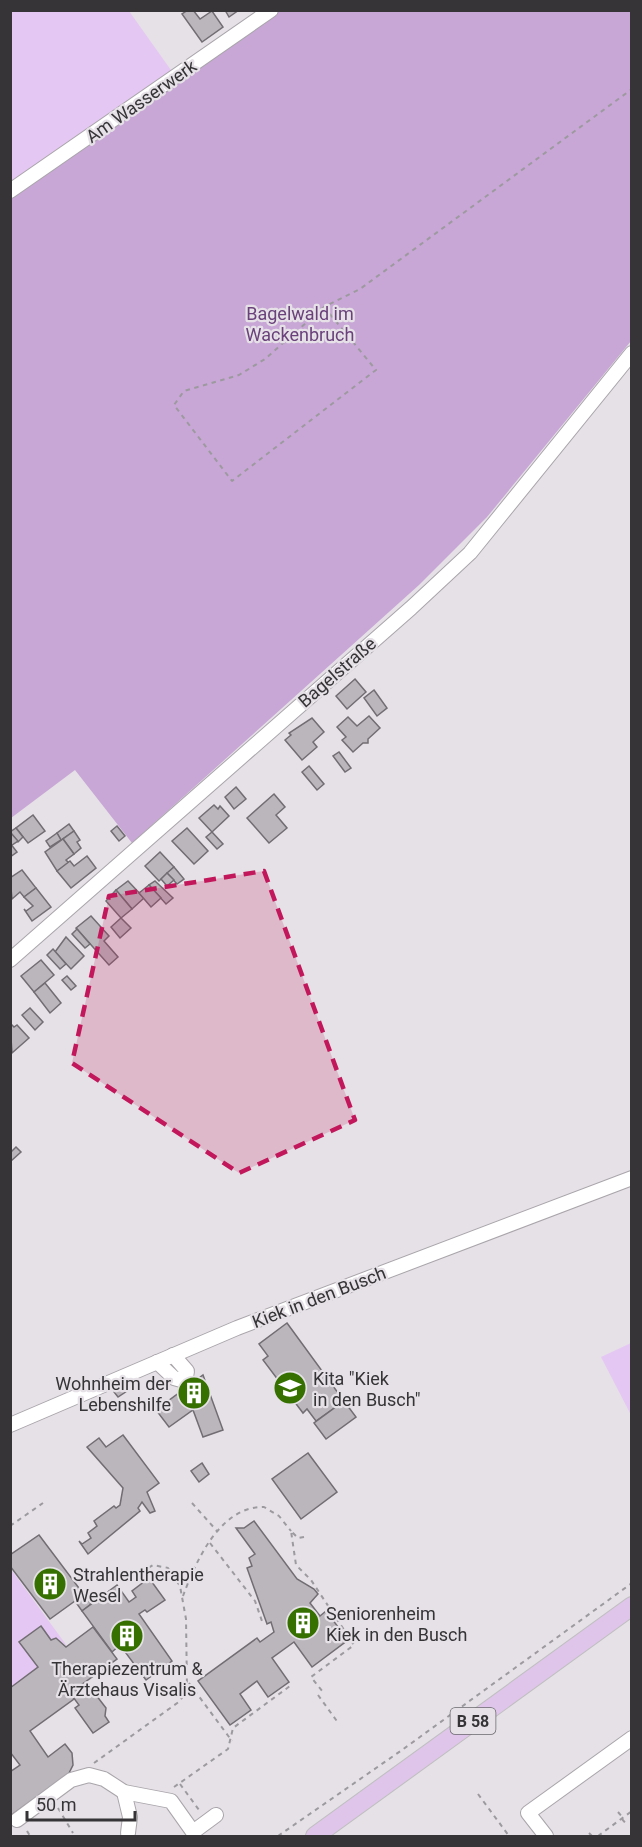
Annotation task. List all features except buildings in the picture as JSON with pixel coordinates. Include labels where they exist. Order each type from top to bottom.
[{"type":"main road","name":"B 58","points":[[315,1836],[632,1606]]},
{"type":"street","name":"Am Wasserwerk","points":[[10,190],[270,10]]},
{"type":"street","name":"Bagelstraße","points":[[10,960],[411,608],[470,553],[632,353]]},
{"type":"street","name":"Kiek in den Busch","points":[[10,1425],[237,1328],[632,1178]]},
{"type":"street","points":[[157,1362],[174,1378],[181,1380],[186,1377],[187,1371],[173,1356]]},
{"type":"street","points":[[546,1836],[528,1813],[632,1738]]},
{"type":"street","points":[[17,1820],[71,1780],[89,1775],[104,1779],[124,1792],[171,1801],[194,1832],[216,1815]]},
{"type":"street","points":[[124,1792],[130,1817],[128,1833]]},
{"type":"path","points":[[324,307],[376,370],[232,481],[174,405],[184,391],[239,375],[265,359],[324,307],[360,289],[632,89]]},
{"type":"path","points":[[10,1526],[43,1503]]},
{"type":"path","points":[[192,1503],[217,1531]]},
{"type":"path","points":[[183,1596],[193,1572],[217,1531],[229,1520],[255,1506],[271,1510],[298,1538],[304,1537]]},
{"type":"path","points":[[291,1531],[296,1565],[311,1580],[354,1645],[311,1677],[323,1692]]},
{"type":"path","points":[[210,1543],[255,1601],[263,1624]]},
{"type":"path","points":[[94,1763],[180,1701],[189,1683],[183,1596],[173,1572],[160,1565],[145,1568],[127,1581],[96,1574]]},
{"type":"path","points":[[278,1836],[402,1750],[632,1583]]},
{"type":"path","points":[[189,1683],[232,1741]]},
{"type":"path","points":[[172,1788],[228,1749],[232,1741],[233,1728],[290,1686]]},
{"type":"path","points":[[318,1695],[339,1724]]},
{"type":"path","points":[[87,1768],[98,1768]]},
{"type":"path","points":[[478,1794],[509,1836]]},
{"type":"path","points":[[598,1836],[632,1811]]},
{"type":"path","points":[[618,1812],[627,1825]]},
{"type":"path","points":[[65,1818],[73,1833]]},
{"type":"highlighted area","points":[[264,871],[355,1120],[239,1173],[72,1063],[109,896]]},
{"type":"shaded area","points":[[11,11],[129,11],[173,73],[11,185]]},
{"type":"shaded area","points":[[631,1343],[631,1415],[601,1357]]},
{"type":"shaded area","points":[[10,1568],[67,1646],[56,1638],[51,1640],[41,1626],[20,1641],[38,1667],[11,1688]]},
{"type":"green space","name":"Bagelwald im Wackenbruch","points":[[274,11],[631,11],[631,341],[487,517],[419,585],[132,843],[75,770],[11,818],[11,198]]},
{"type":"place","name":"Kita \"Kiek in den Busch\"","points":[[290,1388]]},
{"type":"place","name":"Wohnheim der Lebenshilfe","points":[[194,1393]]},
{"type":"place","name":"Strahlentherapie Wesel","points":[[50,1584]]},
{"type":"place","name":"Seniorenheim Kiek in den Busch","points":[[303,1623]]},
{"type":"place","name":"Therapiezentrum & Ärztehaus Visalis","points":[[127,1636]]}]
